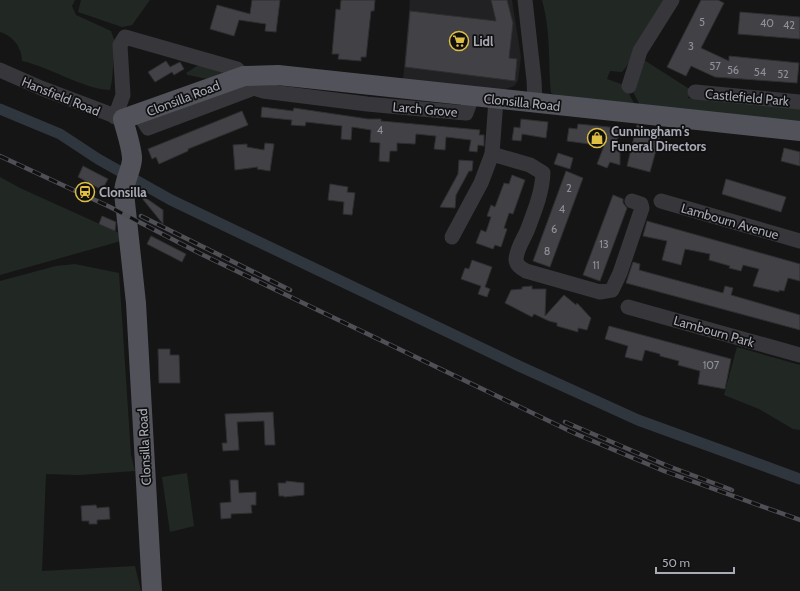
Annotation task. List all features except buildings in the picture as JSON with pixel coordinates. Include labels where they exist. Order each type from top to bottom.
[{"type":"main road","name":"Clonsilla Road","points":[[152,591],[136,303],[127,221],[128,174],[132,156],[126,117],[188,104],[250,80],[278,75],[368,94],[472,97],[800,132]]},
{"type":"street","points":[[525,0],[534,80],[535,103]]},
{"type":"street","points":[[629,86],[640,51],[672,0]]},
{"type":"street","name":"Clonsilla Road","points":[[126,117],[120,44],[125,37],[237,69],[250,80]]},
{"type":"street","name":"Hansfield Road","points":[[0,70],[126,117]]},
{"type":"street","name":"Castlefield Park","points":[[694,92],[800,102]]},
{"type":"street","points":[[452,237],[481,183],[492,154],[496,100]]},
{"type":"street","points":[[492,154],[530,165],[543,173],[542,186],[536,207],[517,253],[516,261],[519,267],[526,271],[600,292],[612,290],[620,273],[642,208],[641,204],[632,201]]},
{"type":"street","name":"Lambourn Avenue","points":[[661,201],[800,241]]},
{"type":"street","name":"Lambourn Park","points":[[628,307],[800,355]]},
{"type":"shaded area","points":[[0,0],[75,0],[72,6],[76,15],[111,31],[115,42],[110,90],[89,86],[22,61],[20,51],[13,39],[0,32]]},
{"type":"shaded area","points":[[81,0],[150,0],[132,25],[122,27],[78,12]]},
{"type":"shaded area","name":"Lidl","points":[[410,0],[512,0],[521,57],[518,81],[514,86],[497,92],[403,80]]},
{"type":"shaded area","points":[[542,0],[665,0],[626,67],[622,72],[610,71],[607,79],[624,85],[634,103],[563,97],[551,93],[547,23]]},
{"type":"shaded area","points":[[644,60],[691,90],[688,98],[800,107],[800,124],[640,105],[632,90]]},
{"type":"shaded area","points":[[203,62],[222,69],[222,73],[209,79],[188,75],[186,73]]},
{"type":"shaded area","points":[[0,177],[20,188],[119,233],[121,241],[0,275]]},
{"type":"shaded area","points":[[75,264],[119,273],[131,455],[135,471],[79,475],[46,474],[42,571],[135,566],[141,591],[0,591],[0,281],[56,266]]},
{"type":"shaded area","points":[[737,347],[800,365],[800,430],[793,429],[759,409],[724,395]]},
{"type":"shaded area","points":[[187,473],[194,526],[170,532],[162,477]]},
{"type":"waterway","points":[[0,109],[60,134],[98,159],[171,200],[519,366],[638,420],[800,479]]},
{"type":"railway","points":[[0,156],[110,207],[201,254],[576,434],[664,471],[800,520]]},
{"type":"railway","points":[[141,216],[290,290]]},
{"type":"railway","points":[[565,422],[668,466],[732,490]]},
{"type":"place","name":"Lidl","points":[[459,41]]},
{"type":"place","name":"Cunningham's Funeral Directors","points":[[597,138]]},
{"type":"place","name":"Clonsilla","points":[[85,192]]}]
